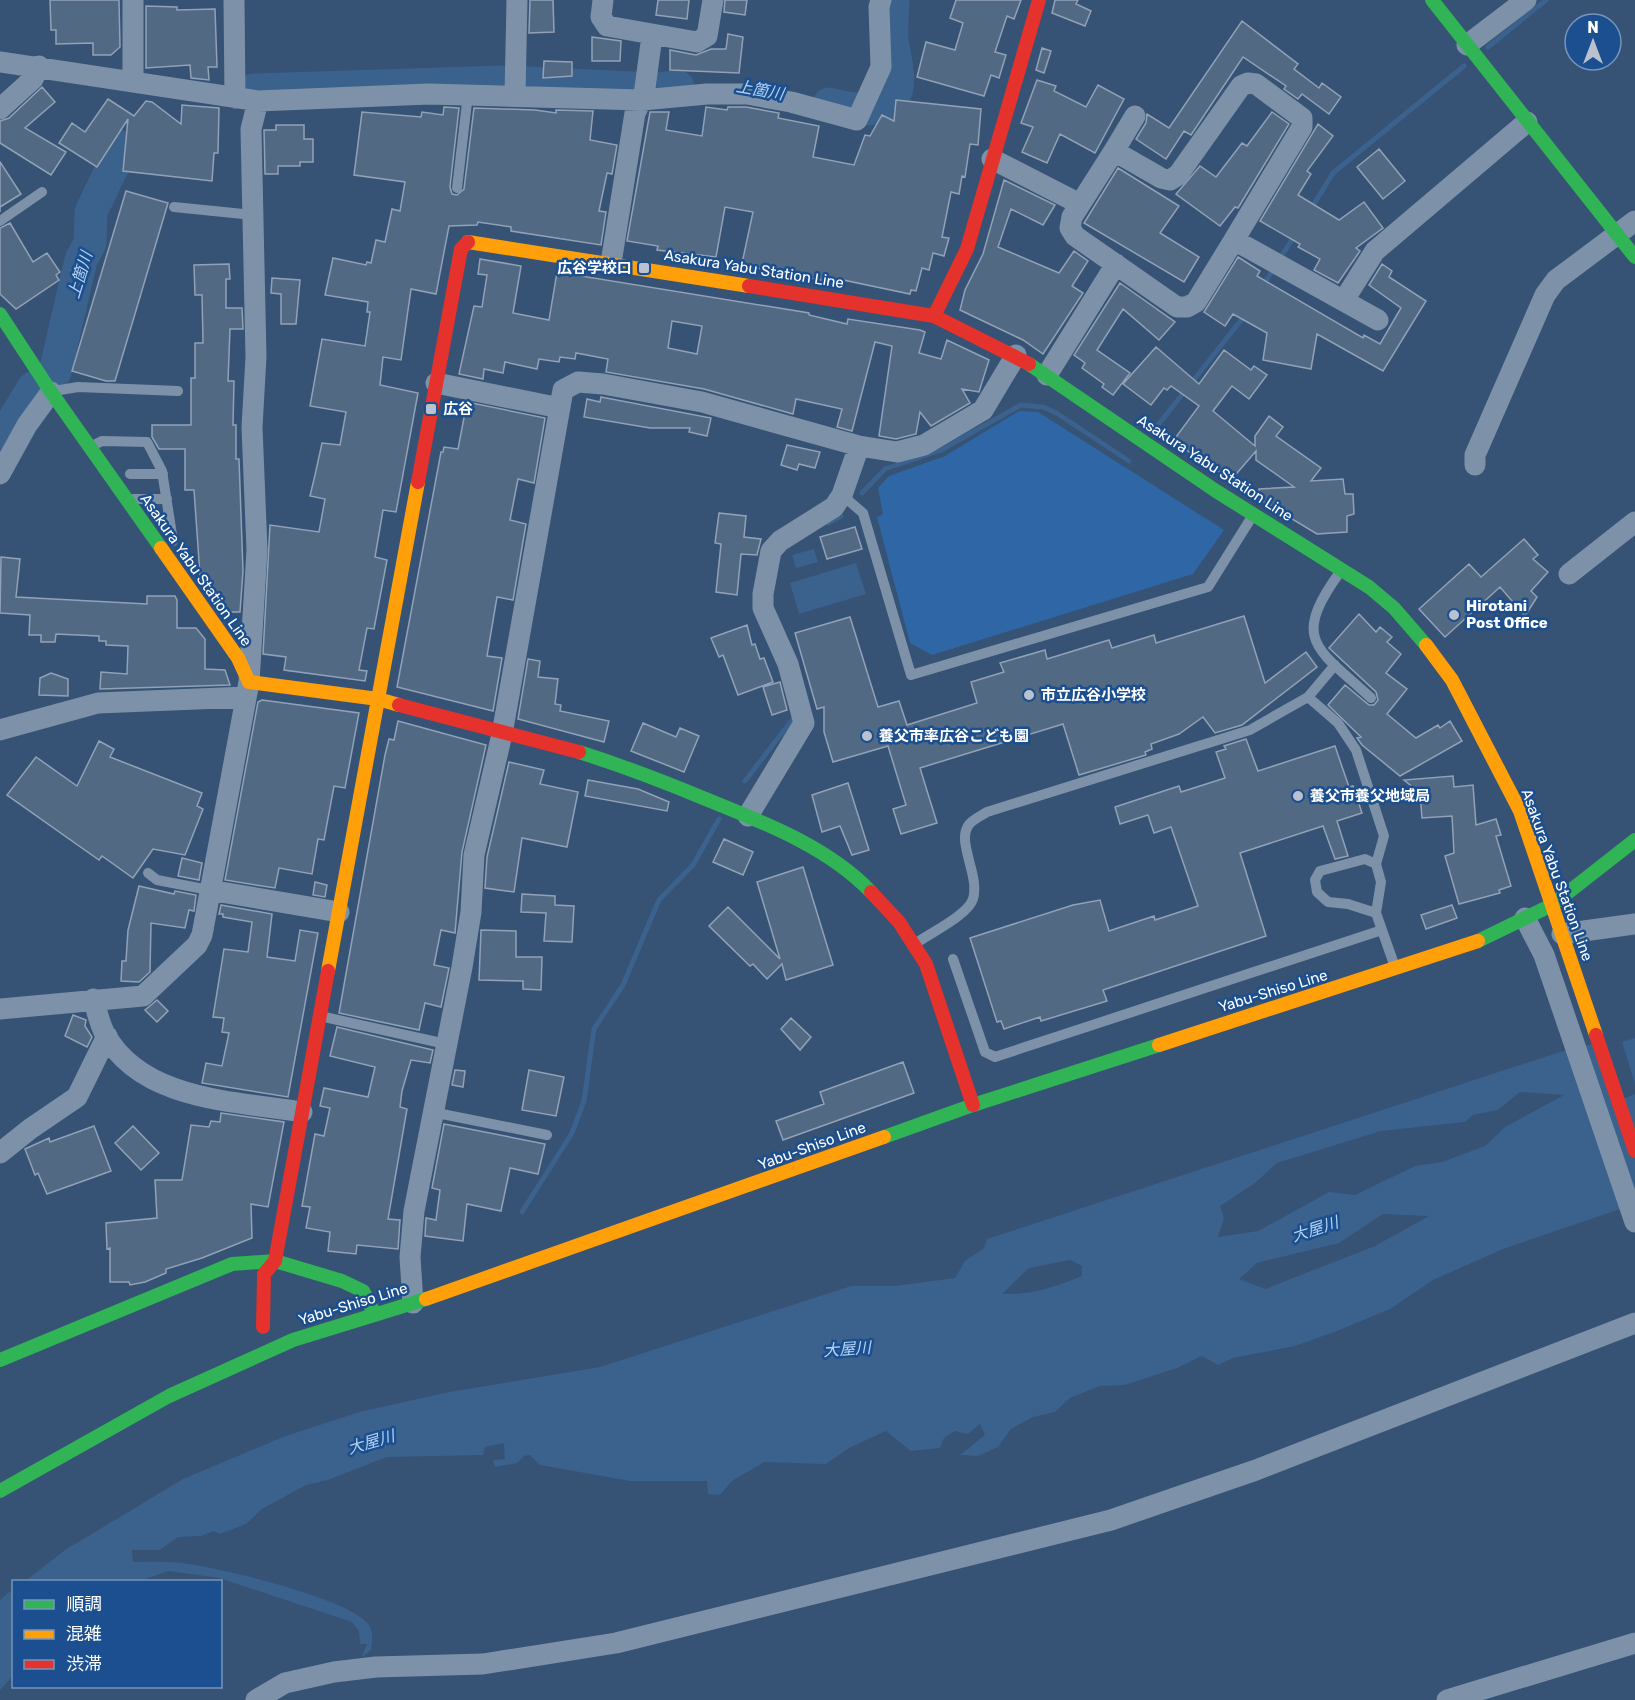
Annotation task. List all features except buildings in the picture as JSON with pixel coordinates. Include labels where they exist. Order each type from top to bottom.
[{"type":"main road","points":[[934,316],[967,249],[1039,0]]},
{"type":"main road","points":[[1432,0],[1635,257]]},
{"type":"main road","name":"Asakura Yabu Station Line","points":[[263,1327],[264,1274],[275,1261],[461,249],[470,240],[934,316],[1016,355],[1253,514],[1342,569],[1394,608],[1433,653],[1452,680],[1520,812],[1635,1151]]},
{"type":"main road","name":"Asakura Yabu Station Line","points":[[0,314],[51,392],[238,658],[247,690]]},
{"type":"main road","points":[[247,690],[378,699],[502,734],[605,759],[748,816],[818,850],[862,884],[899,922],[915,944],[926,964],[973,1105]]},
{"type":"main road","name":"Yabu-Shiso Line","points":[[0,1491],[169,1396],[293,1340],[413,1303],[652,1221],[973,1105],[1464,947],[1552,905],[1635,840]]},
{"type":"main road","points":[[0,1360],[232,1264],[275,1261],[342,1281],[363,1292],[375,1315]]},
{"type":"street","points":[[133,0],[134,81]]},
{"type":"street","points":[[234,0],[235,98]]},
{"type":"street","points":[[515,95],[517,0]]},
{"type":"street","points":[[603,0],[601,17],[607,26],[652,36],[697,42],[707,36],[713,0]]},
{"type":"street","points":[[0,62],[39,66],[258,101],[468,94],[747,94],[791,102],[857,120],[881,67],[879,7],[882,0]]},
{"type":"street","points":[[1467,45],[1526,0]]},
{"type":"street","points":[[611,263],[635,113],[644,93],[652,36]]},
{"type":"street","points":[[0,109],[33,79],[39,66]]},
{"type":"street","points":[[1114,151],[1161,178],[1170,180],[1178,175],[1241,86],[1248,82],[1256,84],[1302,118],[1302,127],[1234,240],[1196,302],[1187,308],[1177,308],[1075,236],[1070,228],[1072,217],[1135,116]]},
{"type":"street","points":[[0,1009],[143,996],[197,945],[202,935],[247,690],[257,550],[252,427],[256,357],[251,129],[258,101]]},
{"type":"street","points":[[1344,300],[1375,251],[1527,122]]},
{"type":"street","points":[[992,159],[1080,204]]},
{"type":"street","points":[[1475,465],[1475,455],[1545,295],[1556,280],[1635,222]]},
{"type":"street","points":[[1234,240],[1378,320]]},
{"type":"street","points":[[1047,375],[1116,264]]},
{"type":"street","points":[[413,1303],[410,1257],[412,1230],[432,1112],[471,912],[474,855],[502,734],[563,390],[578,382],[603,384],[702,402],[859,446],[897,452],[924,445],[983,410],[1016,355]]},
{"type":"street","points":[[436,383],[560,408]]},
{"type":"street","points":[[0,474],[27,425],[51,392]]},
{"type":"street","points":[[748,816],[804,723],[788,664],[763,608],[763,594],[771,551],[780,541],[834,507],[842,495],[859,446]]},
{"type":"street","points":[[1569,574],[1635,522]]},
{"type":"street","points":[[0,730],[98,703],[247,690]]},
{"type":"street","points":[[209,890],[339,912]]},
{"type":"street","points":[[1525,918],[1544,955],[1635,1222]]},
{"type":"street","points":[[1564,941],[1635,924]]},
{"type":"street","points":[[93,999],[107,1036],[129,1063],[158,1083],[196,1094],[302,1112]]},
{"type":"street","points":[[0,1154],[30,1129],[77,1097],[107,1036]]},
{"type":"street","points":[[256,1700],[285,1683],[334,1672],[376,1667],[483,1664],[616,1643],[1111,1520],[1267,1466],[1635,1323]]},
{"type":"street","points":[[1447,1700],[1635,1643]]},
{"type":"lane","points":[[457,188],[468,94]]},
{"type":"lane","points":[[0,221],[42,192]]},
{"type":"lane","points":[[174,207],[253,215]]},
{"type":"lane","points":[[51,392],[78,387],[178,391]]},
{"type":"lane","points":[[90,447],[102,441],[147,442],[163,474],[173,541]]},
{"type":"lane","points":[[130,474],[163,474]]},
{"type":"lane","points":[[842,495],[863,513],[911,675],[1208,587],[1253,514]]},
{"type":"lane","points":[[126,499],[167,499]]},
{"type":"lane","points":[[1342,569],[1322,597],[1313,617],[1312,633],[1321,650],[1371,698]]},
{"type":"lane","points":[[915,944],[957,917],[973,900],[975,882],[964,835],[968,824],[987,812],[1250,730],[1308,697],[1335,665]]},
{"type":"lane","points":[[1308,697],[1338,723],[1356,750],[1384,836],[1376,864],[1381,882],[1376,913],[1396,970]]},
{"type":"lane","points":[[1376,864],[1365,859],[1320,871],[1315,880],[1317,892],[1328,902],[1348,904],[1376,913]]},
{"type":"lane","points":[[148,873],[157,880],[209,890]]},
{"type":"lane","points":[[953,959],[985,1052],[995,1057],[1382,930]]},
{"type":"lane","points":[[320,1016],[446,1044]]},
{"type":"lane","points":[[432,1112],[547,1135]]},
{"type":"shaded area","points":[[1019,411],[1038,412],[1224,530],[1193,574],[932,655],[910,643],[877,517],[883,514],[878,488],[889,476],[945,456]]},
{"type":"water","points":[[814,549],[818,562],[796,568],[792,555]]},
{"type":"water","points":[[856,563],[866,594],[799,614],[790,583]]},
{"type":"water","points":[[1635,1038],[1635,1084],[1622,1042]]},
{"type":"water","name":"大屋川","points":[[1605,1041],[1622,1099],[1635,1094],[1635,1204],[1503,1249],[1433,1280],[1390,1309],[1295,1346],[1233,1358],[1218,1365],[1202,1356],[1177,1368],[1125,1385],[1100,1386],[1070,1398],[1055,1412],[1033,1417],[1011,1429],[998,1447],[978,1456],[960,1455],[985,1435],[980,1424],[968,1434],[955,1431],[944,1438],[940,1448],[911,1451],[886,1431],[849,1448],[826,1464],[765,1462],[732,1481],[720,1495],[708,1494],[707,1481],[630,1481],[540,1465],[530,1455],[524,1456],[517,1463],[495,1467],[493,1460],[505,1459],[504,1443],[485,1447],[483,1455],[387,1457],[328,1480],[306,1485],[262,1509],[246,1524],[220,1534],[214,1531],[201,1536],[178,1537],[160,1550],[132,1550],[133,1562],[175,1562],[206,1567],[256,1578],[337,1604],[356,1614],[370,1627],[371,1650],[361,1658],[367,1644],[360,1644],[359,1631],[352,1622],[219,1578],[168,1571],[143,1580],[27,1580],[65,1550],[183,1479],[283,1437],[359,1412],[449,1392],[600,1367],[851,1286],[895,1286],[955,1278],[965,1261],[984,1248],[987,1239],[1560,1052]],"holes":[[[1520,1092],[1564,1095],[1505,1127],[1485,1146],[1442,1162],[1415,1166],[1355,1195],[1329,1192],[1258,1231],[1218,1237],[1224,1218],[1220,1206],[1255,1183],[1277,1163],[1381,1131],[1465,1122],[1473,1115],[1498,1110]],[[1383,1214],[1429,1216],[1375,1246],[1265,1289],[1239,1279],[1257,1263],[1339,1243]],[[1070,1260],[1082,1266],[1082,1276],[1043,1290],[1002,1294],[1029,1268]]]},
{"type":"water","points":[[12,1590],[12,1677],[0,1690],[0,1600]]},
{"type":"waterway","name":"上箇川","points":[[829,104],[855,109],[874,108],[882,106],[895,94],[898,81],[892,38],[893,0]]},
{"type":"waterway","points":[[1488,47],[1546,0]]},
{"type":"waterway","points":[[1311,209],[1333,173],[1464,66]]},
{"type":"waterway","name":"上箇川","points":[[253,90],[500,82]]},
{"type":"waterway","name":"上箇川","points":[[527,83],[657,89],[678,87]]},
{"type":"waterway","name":"上箇川","points":[[55,372],[81,260],[90,243],[91,212],[122,147]]},
{"type":"waterway","points":[[1279,260],[1295,235]]},
{"type":"waterway","points":[[1263,286],[1274,268]]},
{"type":"waterway","points":[[1154,430],[1246,314]]},
{"type":"waterway","name":"上箇川","points":[[0,443],[33,388]]},
{"type":"waterway","points":[[862,493],[885,469],[941,450],[1021,405],[1043,407],[1058,414],[1129,461]]},
{"type":"waterway","points":[[828,523],[841,516]]},
{"type":"waterway","points":[[745,781],[792,720]]},
{"type":"waterway","points":[[522,1212],[572,1133],[584,1101],[594,1029],[623,985],[659,900],[693,865],[719,819]]},
{"type":"traffic: fast","points":[[1432,0],[1635,257]]},
{"type":"traffic: fast","points":[[0,314],[51,392],[161,548]]},
{"type":"traffic: fast","points":[[1029,364],[1216,491],[1369,587],[1394,608],[1426,645]]},
{"type":"traffic: fast","points":[[579,752],[660,781],[773,827],[816,849],[854,876],[871,892]]},
{"type":"traffic: fast","points":[[1478,941],[1552,905],[1635,840]]},
{"type":"traffic: fast","points":[[884,1137],[973,1105],[1159,1045]]},
{"type":"traffic: fast","points":[[0,1360],[232,1264],[275,1261],[342,1281],[363,1291],[375,1315]]},
{"type":"traffic: fast","points":[[0,1491],[169,1396],[293,1340],[426,1299]]},
{"type":"traffic: slow","points":[[468,242],[749,286]]},
{"type":"traffic: slow","points":[[328,971],[418,482]]},
{"type":"traffic: slow","points":[[161,548],[238,658],[249,682],[378,699],[399,705]]},
{"type":"traffic: slow","points":[[1426,645],[1452,680],[1520,811],[1596,1035]]},
{"type":"traffic: slow","points":[[1159,1045],[1478,941]]},
{"type":"traffic: slow","points":[[426,1299],[884,1137]]},
{"type":"traffic: jam","points":[[934,316],[967,249],[1039,0]]},
{"type":"traffic: jam","points":[[418,482],[461,249],[468,242]]},
{"type":"traffic: jam","points":[[749,286],[934,316],[1029,364]]},
{"type":"traffic: jam","points":[[399,705],[579,752]]},
{"type":"traffic: jam","points":[[871,892],[899,922],[926,964],[973,1105]]},
{"type":"traffic: jam","points":[[263,1327],[264,1274],[275,1261],[328,971]]},
{"type":"traffic: jam","points":[[1596,1035],[1635,1151]]},
{"type":"place","name":"広谷学校口","points":[[644,268]]},
{"type":"place","name":"広谷","points":[[431,409]]},
{"type":"place","name":"Hirotani Post Office","points":[[1454,615]]},
{"type":"place","name":"市立広谷小学校","points":[[1029,695]]},
{"type":"place","name":"養父市率広谷こども園","points":[[867,736]]},
{"type":"place","name":"養父市養父地域局","points":[[1298,796]]}]
